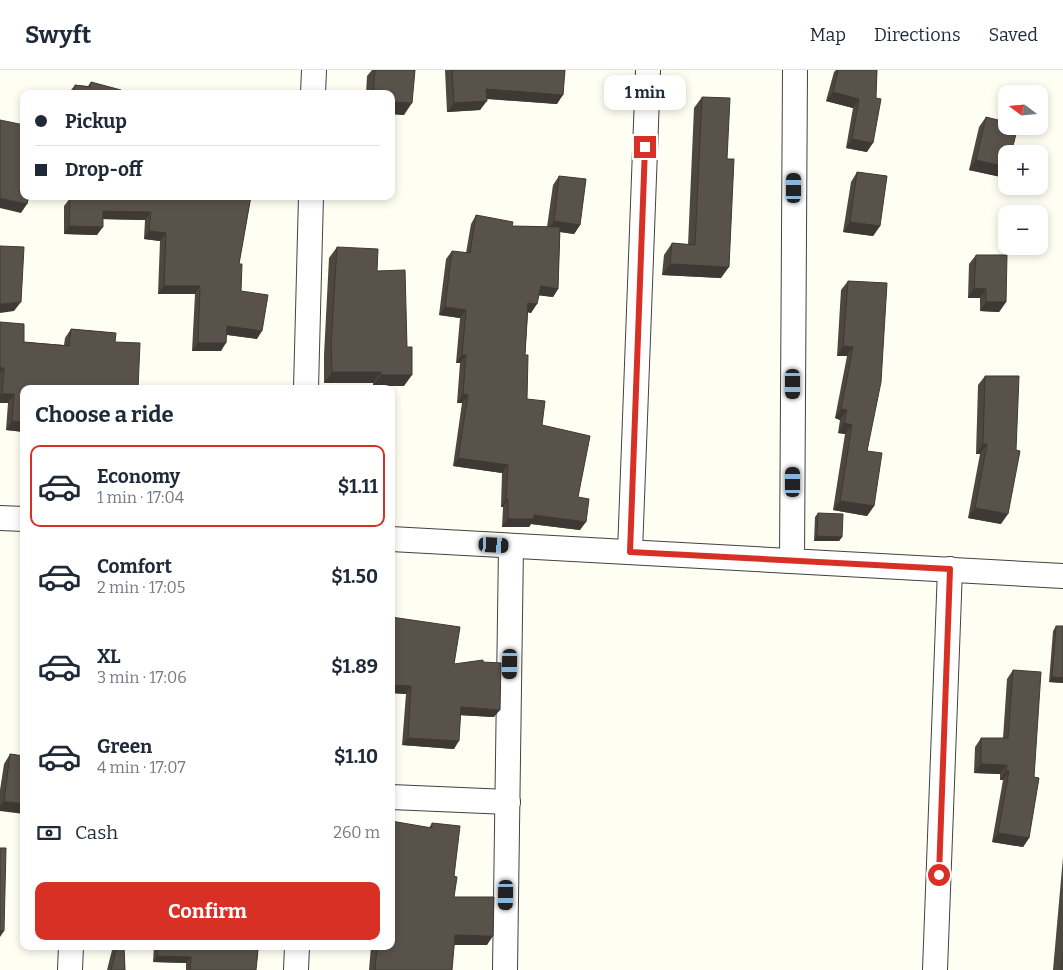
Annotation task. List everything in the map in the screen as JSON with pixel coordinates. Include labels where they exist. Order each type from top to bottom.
[{"type":"street","points":[[313,90],[314,70]]},
{"type":"street","points":[[630,552],[648,70]]},
{"type":"street","points":[[792,561],[795,70]]},
{"type":"street","points":[[306,385],[311,200]]},
{"type":"street","points":[[0,518],[20,519]]},
{"type":"street","points":[[395,539],[1063,576]]},
{"type":"street","points":[[505,970],[511,546]]},
{"type":"street","points":[[935,970],[950,569]]},
{"type":"street","points":[[395,797],[508,802]]},
{"type":"street","points":[[70,970],[71,950]]},
{"type":"street","points":[[296,970],[297,950]]},
{"type":"building","points":[[375,70],[415,70],[412,103],[395,102],[395,90],[373,90]]},
{"type":"building","points":[[452,70],[565,70],[563,95],[486,89],[487,101],[454,103]]},
{"type":"building","points":[[838,70],[877,70],[876,98],[881,99],[873,143],[852,139],[859,99],[833,92]]},
{"type":"building","points":[[91,82],[121,90],[74,90],[75,85],[90,87]]},
{"type":"building","points":[[702,97],[730,98],[727,159],[734,159],[729,267],[670,264],[672,243],[695,245]]},
{"type":"building","points":[[986,117],[998,120],[998,135],[1016,135],[1013,145],[998,145],[998,165],[976,160]]},
{"type":"building","points":[[0,120],[20,124],[20,200],[28,200],[27,204],[0,198]]},
{"type":"building","points":[[857,172],[887,176],[880,226],[850,222]]},
{"type":"building","points":[[559,176],[586,179],[580,225],[554,221]]},
{"type":"building","points":[[70,200],[250,200],[239,264],[242,264],[241,291],[268,295],[262,331],[227,326],[226,343],[198,343],[200,286],[164,286],[166,233],[149,231],[151,212],[103,211],[103,227],[69,226]]},
{"type":"building","points":[[476,215],[513,222],[512,226],[560,227],[558,289],[541,286],[537,304],[528,303],[525,355],[528,355],[527,399],[545,401],[542,425],[590,436],[578,497],[589,499],[586,522],[534,515],[534,519],[508,519],[508,499],[506,499],[508,465],[458,458],[468,395],[463,394],[466,355],[462,355],[466,310],[445,307],[452,251],[470,253]]},
{"type":"building","points":[[0,246],[24,247],[21,302],[0,304]]},
{"type":"building","points":[[337,247],[378,249],[377,271],[405,270],[407,347],[412,347],[412,375],[381,375],[381,372],[332,372],[331,344]]},
{"type":"building","points":[[976,255],[1007,255],[1006,302],[986,302],[986,289],[974,288]]},
{"type":"building","points":[[848,281],[887,283],[881,382],[867,451],[882,453],[874,506],[840,501],[852,425],[844,423],[847,410],[841,409],[853,347],[843,346]]},
{"type":"building","points":[[0,322],[24,324],[24,342],[69,346],[71,329],[116,333],[115,342],[140,343],[138,385],[20,385],[20,422],[12,421],[14,394],[2,394],[4,368],[0,368]]},
{"type":"building","points":[[985,376],[1019,376],[1016,450],[1020,451],[1008,514],[975,508],[987,444],[983,444]]},
{"type":"building","points":[[818,513],[843,514],[842,537],[817,536]]},
{"type":"building","points":[[395,618],[460,627],[454,664],[483,660],[483,662],[501,663],[500,710],[461,707],[459,741],[408,738],[411,686],[395,685]]},
{"type":"building","points":[[1056,626],[1063,626],[1063,678],[1052,677]]},
{"type":"building","points":[[1013,670],[1041,672],[1034,777],[1039,778],[1029,838],[998,833],[1009,771],[1006,771],[1007,765],[981,764],[981,738],[1008,738]]},
{"type":"building","points":[[10,754],[20,755],[20,803],[4,801]]},
{"type":"building","points":[[395,822],[432,828],[432,823],[460,826],[454,876],[457,877],[454,897],[494,897],[493,936],[455,935],[452,970],[375,970],[377,950],[395,950]]},
{"type":"building","points":[[0,848],[6,848],[4,931],[0,931]]},
{"type":"building","points":[[116,950],[124,950],[125,970],[111,970]]},
{"type":"building","points":[[158,950],[258,950],[256,970],[190,970],[191,957],[157,956]]},
{"type":"building","points":[[1063,951],[1063,970],[1061,970]]},
{"type":"route","points":[[645,147],[630,552],[950,569],[939,875]]}]
